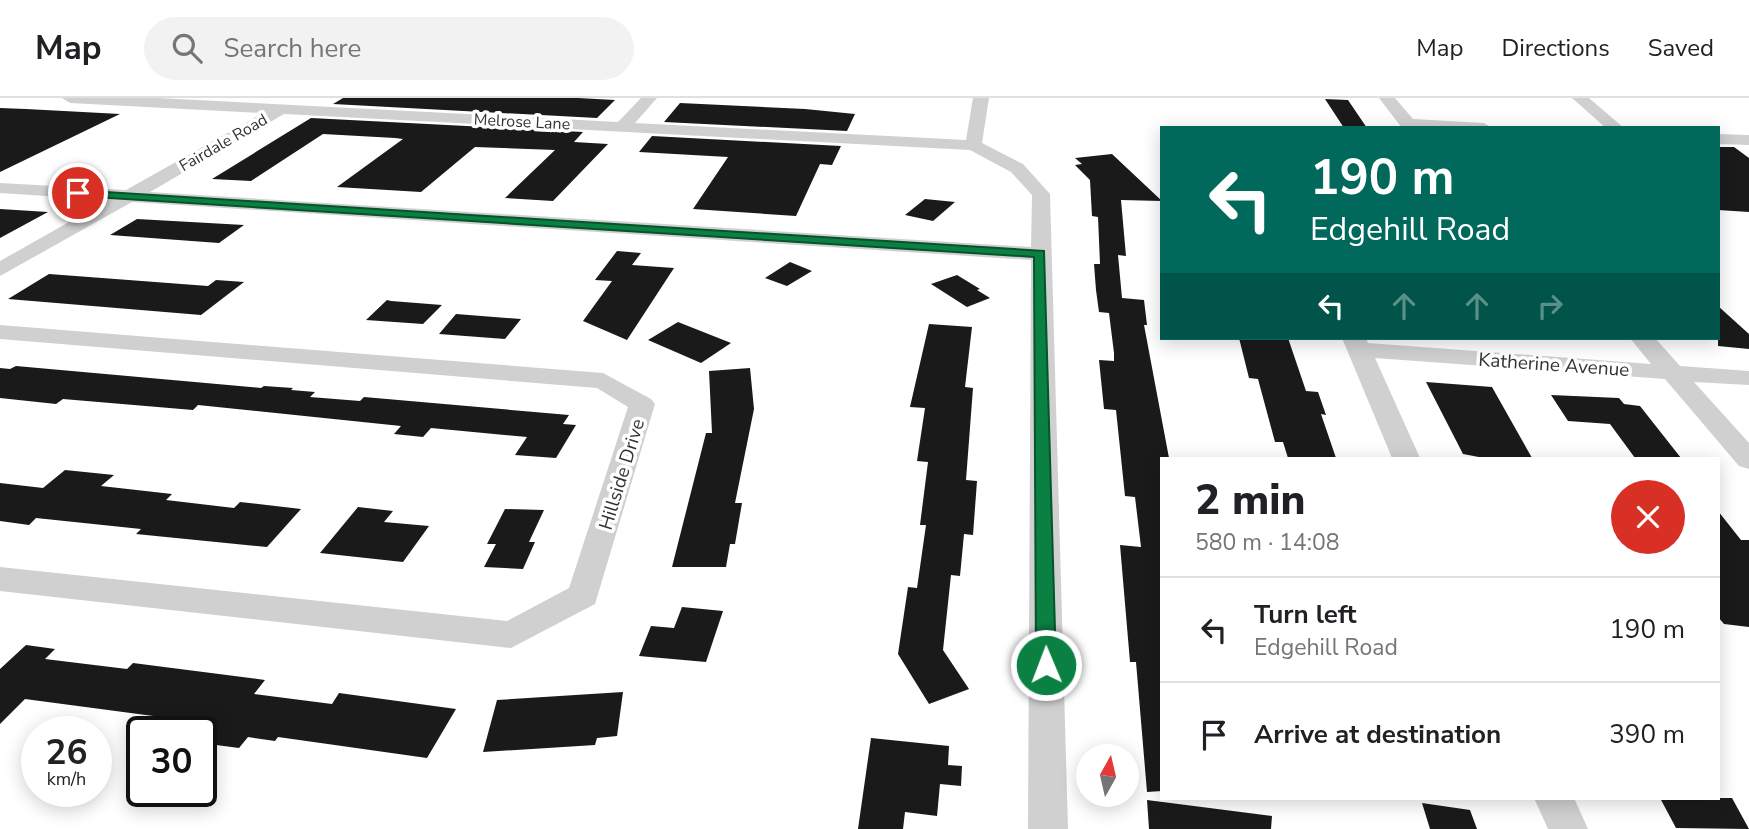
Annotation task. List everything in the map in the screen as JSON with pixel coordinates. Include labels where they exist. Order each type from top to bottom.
[{"type":"street","name":"Melrose Lane","points":[[70,98],[974,145]]},
{"type":"street","name":"Fairdale Road","points":[[0,270],[301,98]]},
{"type":"street","points":[[623,126],[649,98]]},
{"type":"street","points":[[981,98],[974,145],[1017,168],[1041,194],[1048,829]]},
{"type":"street","points":[[1387,98],[1409,126]]},
{"type":"street","points":[[1580,98],[1614,126]]},
{"type":"street","points":[[1720,139],[1749,140]]},
{"type":"street","points":[[0,188],[1040,254]]},
{"type":"street","name":"Hillside Drive","points":[[0,332],[603,381],[642,404],[583,595],[511,635],[0,579]]},
{"type":"street","points":[[1644,340],[1749,460]]},
{"type":"street","points":[[1357,344],[1406,457]]},
{"type":"street","name":"Katherine Avenue","points":[[1357,344],[1749,378]]},
{"type":"street","points":[[1555,800],[1567,829]]},
{"type":"building","points":[[343,98],[615,100],[597,118],[333,104]]},
{"type":"building","points":[[1325,99],[1348,100],[1366,126],[1343,126]]},
{"type":"building","points":[[680,103],[855,114],[847,131],[664,122]]},
{"type":"building","points":[[0,108],[26,109],[120,114],[0,172]]},
{"type":"building","points":[[311,118],[583,132],[574,142],[608,144],[553,201],[505,198],[555,150],[475,147],[421,192],[337,187],[403,139],[395,138],[323,134],[251,181],[212,179]]},
{"type":"building","points":[[652,136],[841,146],[832,165],[820,164],[796,216],[693,209],[728,157],[639,152]]},
{"type":"building","points":[[1720,147],[1734,147],[1749,158],[1749,212],[1720,210]]},
{"type":"building","points":[[1112,154],[1160,199],[1121,200],[1126,256],[1118,255],[1122,298],[1144,300],[1147,325],[1144,325],[1169,457],[1160,457],[1160,791],[1147,792],[1136,662],[1130,662],[1120,545],[1141,547],[1135,497],[1125,496],[1116,410],[1104,409],[1099,360],[1114,361],[1114,353],[1109,313],[1099,312],[1096,290],[1094,264],[1100,264],[1098,217],[1092,216],[1090,180],[1075,165],[1082,164],[1075,158]]},
{"type":"building","points":[[925,199],[955,202],[933,221],[905,215]]},
{"type":"building","points":[[0,209],[48,212],[0,238]]},
{"type":"building","points":[[137,219],[244,225],[219,243],[110,235]]},
{"type":"building","points":[[617,251],[641,253],[632,265],[674,268],[627,340],[583,321],[612,281],[595,280]]},
{"type":"building","points":[[790,262],[812,271],[787,286],[765,278]]},
{"type":"building","points":[[49,274],[208,286],[216,280],[244,282],[201,315],[8,299]]},
{"type":"building","points":[[957,275],[990,298],[967,307],[931,284]]},
{"type":"building","points":[[387,300],[442,305],[423,324],[366,320]]},
{"type":"building","points":[[1720,308],[1749,334],[1749,349],[1718,346]]},
{"type":"building","points":[[456,314],[521,319],[505,339],[439,334]]},
{"type":"building","points":[[678,322],[731,343],[701,363],[648,340]]},
{"type":"building","points":[[929,324],[972,327],[965,387],[973,388],[966,480],[977,481],[973,535],[964,534],[960,576],[951,575],[943,650],[969,689],[929,704],[898,654],[908,587],[917,588],[926,525],[920,525],[928,462],[917,461],[925,408],[910,407]]},
{"type":"building","points":[[1240,340],[1289,340],[1306,391],[1318,392],[1326,415],[1321,414],[1336,457],[1288,457],[1283,442],[1275,442],[1258,379],[1249,378]]},
{"type":"building","points":[[16,366],[261,388],[293,388],[291,390],[315,392],[310,397],[360,401],[364,397],[569,415],[563,424],[576,425],[556,458],[515,455],[527,437],[431,428],[423,437],[394,434],[401,426],[198,405],[193,410],[63,399],[56,404],[0,398],[0,368],[10,369]]},
{"type":"building","points":[[750,368],[754,409],[735,503],[742,503],[735,544],[730,544],[726,567],[672,567],[706,433],[712,433],[709,371]]},
{"type":"building","points":[[1426,382],[1492,387],[1531,457],[1479,457],[1463,454]]},
{"type":"building","points":[[1551,395],[1619,398],[1624,404],[1640,406],[1680,457],[1634,457],[1610,424],[1568,421]]},
{"type":"building","points":[[65,470],[114,475],[101,486],[172,494],[166,500],[234,508],[240,502],[301,509],[267,547],[136,534],[141,529],[36,518],[29,525],[0,521],[0,483],[43,488]]},
{"type":"building","points":[[358,507],[393,511],[384,522],[429,526],[403,562],[320,553]]},
{"type":"building","points":[[505,509],[544,510],[529,542],[535,542],[523,569],[484,567],[496,544],[487,544]]},
{"type":"building","points":[[1720,514],[1741,540],[1749,540],[1749,627],[1724,624],[1720,619]]},
{"type":"building","points":[[682,607],[723,611],[706,662],[639,656],[651,626],[674,628]]},
{"type":"building","points":[[26,645],[55,649],[45,659],[127,669],[133,663],[265,680],[254,694],[332,704],[339,693],[456,709],[427,758],[278,737],[275,741],[248,737],[239,748],[217,745],[217,716],[153,716],[25,699],[0,724],[0,669]]},
{"type":"building","points":[[623,692],[617,736],[597,738],[595,745],[483,752],[497,700]]},
{"type":"building","points":[[871,738],[949,746],[948,765],[962,766],[961,786],[940,784],[937,816],[905,812],[903,829],[858,829]]},
{"type":"building","points":[[1732,798],[1749,829],[1676,828],[1661,800]]},
{"type":"building","points":[[1147,800],[1272,816],[1271,829],[1149,829]]},
{"type":"building","points":[[1422,803],[1470,810],[1477,829],[1430,829]]},
{"type":"route","points":[[78,193],[1040,254],[1046,665]]}]
